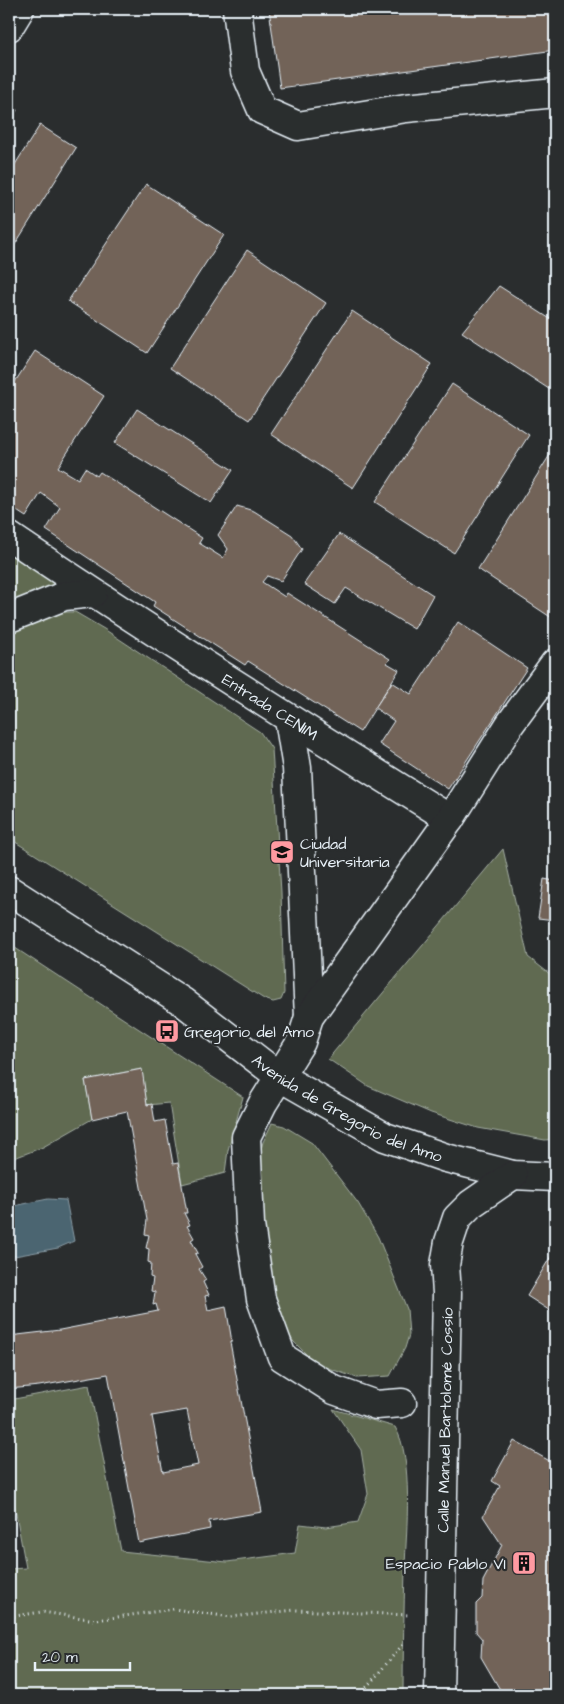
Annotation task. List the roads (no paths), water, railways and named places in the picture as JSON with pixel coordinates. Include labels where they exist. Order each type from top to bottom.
[{"type":"street","points":[[9,27],[20,9]]},
{"type":"street","points":[[236,9],[245,71],[262,110],[298,126],[406,108],[555,93]]},
{"type":"street","name":"Entrada CENIM","points":[[9,536],[93,593],[289,719],[450,819]]},
{"type":"street","points":[[9,618],[64,596],[93,593]]},
{"type":"street","points":[[402,1403],[376,1405],[334,1390],[282,1357],[261,1299],[250,1226],[246,1137],[263,1103],[301,1042],[309,1017],[450,819],[510,724],[555,664]]},
{"type":"street","points":[[289,719],[297,768],[309,1017]]},
{"type":"street","name":"Avenida de Gregorio del Amo","points":[[9,890],[183,1002],[280,1077],[385,1137],[446,1158],[513,1176],[555,1177]]},
{"type":"street","name":"Calle Manuel Bartolomé Cossío","points":[[439,1695],[447,1312],[446,1265],[449,1242],[457,1218],[471,1204],[513,1176]]},
{"type":"water","points":[[48,1199],[66,1200],[74,1241],[58,1248],[9,1257],[9,1207]]},
{"type":"place","name":"Ciudad Universitaria","points":[[282,852]]},
{"type":"place","name":"Gregorio del Amo","points":[[167,1031]]},
{"type":"place","name":"Espacio Pablo VI","points":[[524,1563]]}]
